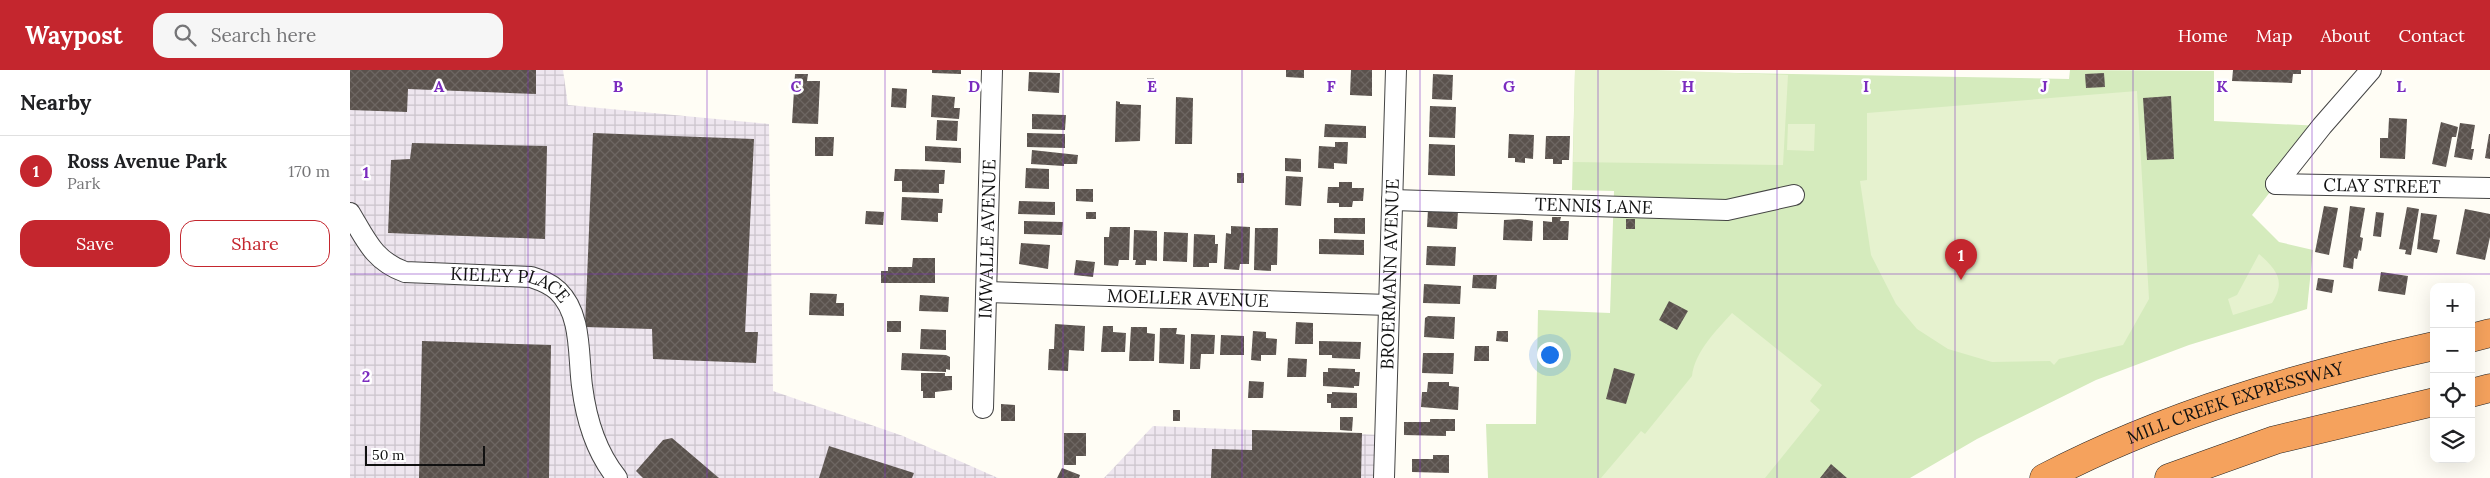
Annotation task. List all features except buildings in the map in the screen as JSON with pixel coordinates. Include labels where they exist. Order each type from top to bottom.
[{"type":"highway","points":[[2475,337],[2490,333]]},
{"type":"highway","name":"MILL CREEK EXPRESSWAY","points":[[2044,478],[2132,437],[2232,398],[2338,368],[2430,347]]},
{"type":"highway","points":[[2475,392],[2490,388]]},
{"type":"highway","points":[[2169,478],[2275,440],[2430,403]]},
{"type":"highway","points":[[2222,478],[2282,455],[2337,426]]},
{"type":"street","name":"IMWALLE AVENUE","points":[[984,408],[992,70]]},
{"type":"street","name":"BROERMANN AVENUE","points":[[1384,478],[1396,70]]},
{"type":"street","name":"CLAY STREET","points":[[2371,70],[2322,126],[2276,184],[2490,188]]},
{"type":"street","name":"TENNIS LANE","points":[[1392,200],[1726,210],[1794,195]]},
{"type":"street","name":"KIELEY PLACE","points":[[350,213],[372,250],[388,266],[405,272],[531,277],[547,282],[558,290],[567,302],[575,326],[582,386],[590,424],[602,457],[617,478]]},
{"type":"street","name":"MOELLER AVENUE","points":[[987,292],[1389,305]]},
{"type":"shaded area","points":[[350,70],[563,70],[568,105],[769,124],[773,391],[903,436],[998,478],[350,478]]},
{"type":"shaded area","points":[[1153,426],[1383,435],[1384,478],[1104,478]]},
{"type":"green space","points":[[1575,70],[2069,79],[2070,70],[2214,71],[2214,121],[2322,126],[2252,215],[2279,242],[2313,250],[2307,309],[2189,345],[2096,380],[1977,439],[1910,478],[1488,478],[1486,424],[1536,424],[1538,310],[1610,313],[1614,191],[1572,190]]},
{"type":"green space","points":[[1575,70],[1656,70],[1788,75],[1783,165],[1573,162]]},
{"type":"green space","points":[[2137,91],[2149,299],[2123,345],[2059,359],[2054,365],[2050,361],[1992,362],[1948,349],[1917,329],[1896,304],[1871,255],[1860,181],[1867,180],[1867,113]]},
{"type":"green space","points":[[1788,124],[1815,124],[1814,151],[1787,150]]},
{"type":"green space","points":[[2259,254],[2275,271],[2279,282],[2276,295],[2272,303],[2233,315],[2228,299],[2237,295]]},
{"type":"green space","points":[[1732,313],[1822,385],[1810,401],[1820,410],[1765,478],[1601,478],[1641,431],[1645,434],[1692,376],[1697,358],[1702,350]]},
{"type":"place","name":"Ross Avenue Park","points":[[1961,280]]}]
